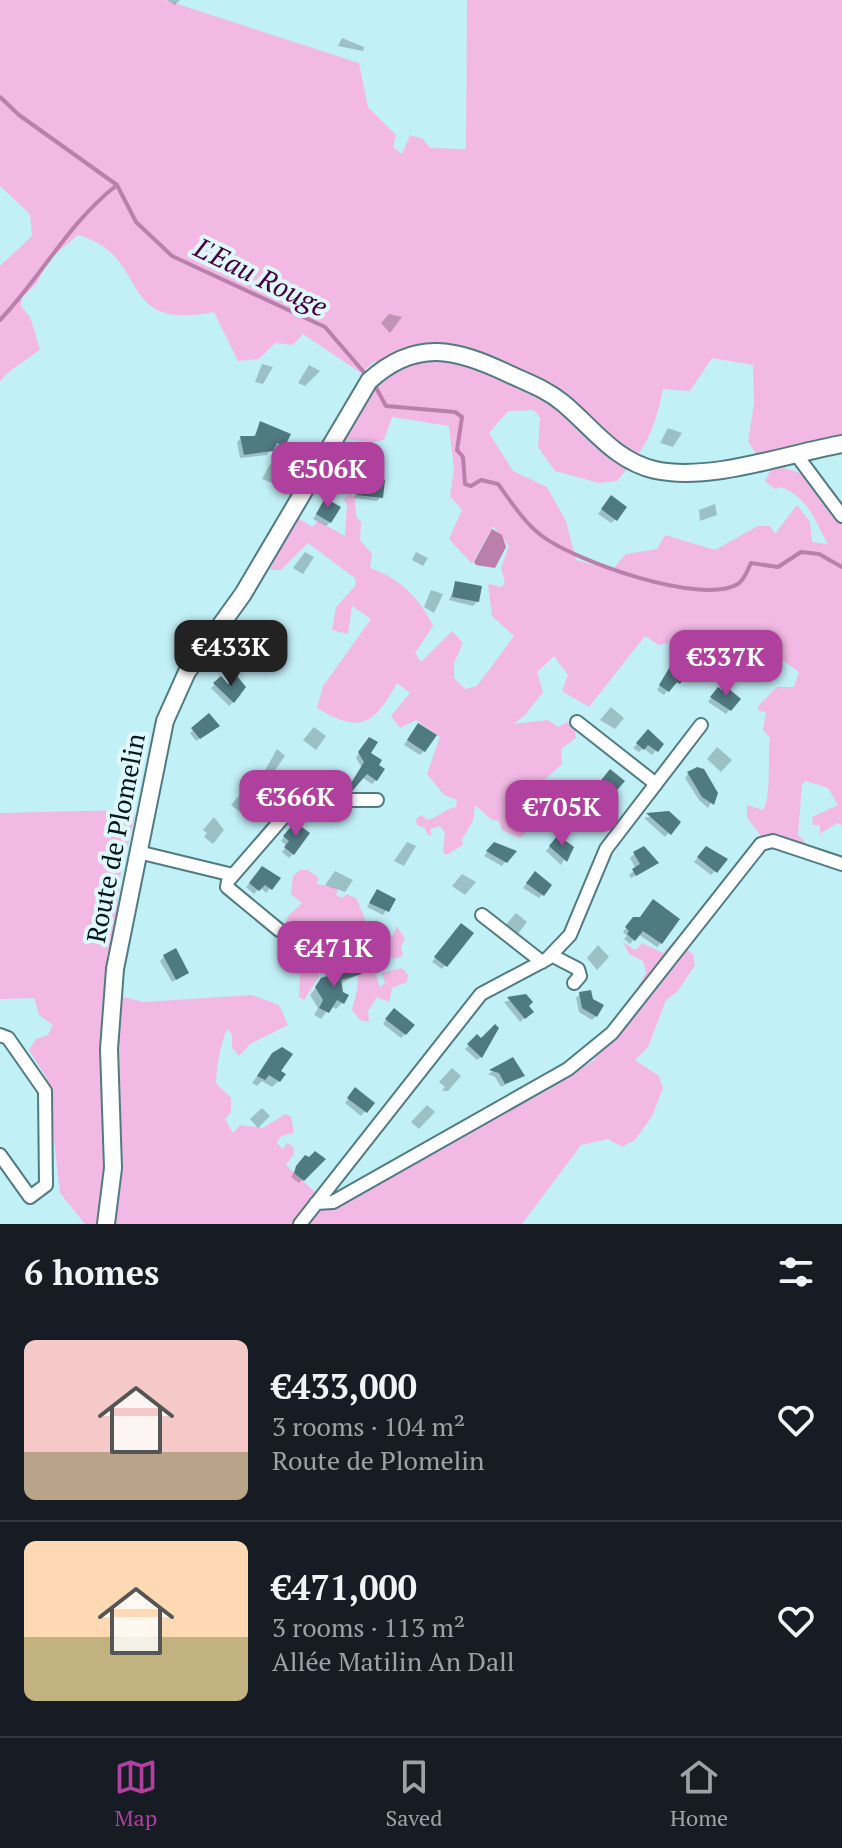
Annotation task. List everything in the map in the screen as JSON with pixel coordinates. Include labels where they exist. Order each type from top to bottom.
[{"type":"street","name":"Route de Plomelin","points":[[106,1224],[113,1168],[109,1049],[112,999],[157,748],[178,690],[243,594],[372,379],[415,354],[444,350],[466,354],[547,391],[611,448],[633,463],[655,470],[709,471],[795,453]]},
{"type":"street","points":[[842,444],[795,453],[842,516]]},
{"type":"street","points":[[577,722],[656,784]]},
{"type":"street","points":[[300,1224],[481,994],[547,958],[576,927],[606,849],[701,725]]},
{"type":"street","points":[[279,930],[227,887],[233,875],[307,790],[324,788],[350,800],[377,800]]},
{"type":"street","points":[[316,1203],[333,1202],[568,1069],[612,1033],[761,844],[773,841],[842,864]]},
{"type":"street","points":[[138,852],[233,875]]},
{"type":"street","points":[[482,915],[547,958],[578,969],[580,976],[574,983]]},
{"type":"street","points":[[0,1035],[8,1038],[45,1091],[46,1185],[30,1197],[0,1155]]},
{"type":"shaded area","points":[[0,0],[165,0],[359,63],[368,107],[396,135],[393,147],[402,154],[410,135],[423,139],[430,148],[466,149],[467,0],[842,0],[842,451],[756,454],[748,441],[754,404],[753,365],[712,358],[690,391],[663,389],[648,439],[617,481],[599,483],[555,471],[538,447],[540,418],[534,410],[508,411],[489,433],[513,471],[547,487],[566,521],[576,560],[612,570],[626,554],[657,549],[665,535],[715,550],[758,526],[770,526],[775,534],[797,505],[810,522],[812,542],[828,544],[799,498],[782,487],[775,489],[765,481],[773,465],[804,474],[842,523],[842,825],[837,823],[820,834],[820,825],[813,825],[812,817],[838,805],[828,788],[806,781],[802,784],[798,835],[807,844],[805,847],[763,839],[747,817],[747,805],[763,810],[767,796],[770,738],[763,730],[766,712],[759,711],[758,706],[777,687],[794,687],[799,672],[763,647],[752,646],[763,663],[754,672],[749,669],[730,676],[710,664],[701,674],[691,655],[673,642],[659,645],[645,636],[589,707],[562,691],[568,675],[554,656],[537,672],[543,692],[525,715],[513,724],[548,720],[558,727],[567,722],[574,724],[576,738],[561,749],[562,764],[539,785],[533,779],[529,784],[532,788],[525,808],[529,812],[525,834],[520,838],[502,830],[499,821],[492,820],[475,805],[473,821],[462,839],[463,845],[446,855],[443,852],[445,833],[440,826],[430,829],[432,835],[428,835],[425,828],[417,825],[416,819],[421,815],[428,820],[456,807],[457,800],[444,795],[427,774],[440,737],[416,720],[400,728],[391,716],[410,693],[397,683],[373,716],[355,723],[317,708],[323,686],[371,619],[352,606],[348,634],[332,630],[336,607],[356,585],[355,578],[308,543],[281,570],[270,570],[295,516],[312,527],[318,521],[345,536],[347,505],[343,498],[351,494],[355,497],[356,516],[361,522],[360,540],[372,554],[370,568],[408,590],[433,626],[415,653],[421,662],[452,631],[463,643],[454,663],[454,678],[465,689],[477,686],[514,636],[492,616],[488,584],[502,587],[505,582],[501,568],[509,546],[493,526],[472,564],[449,539],[462,510],[450,496],[454,469],[449,426],[392,417],[384,440],[345,439],[350,421],[360,404],[388,378],[375,361],[361,373],[303,334],[293,345],[275,343],[259,359],[238,361],[214,312],[182,315],[161,311],[146,302],[117,259],[101,245],[78,235],[48,260],[37,283],[22,297],[21,306],[30,317],[40,349],[0,382],[0,266],[32,236],[30,214],[0,186]]},
{"type":"shaded area","points":[[492,529],[502,535],[506,547],[495,568],[476,565],[474,562]]},
{"type":"shaded area","points":[[128,810],[135,817],[121,870],[108,993],[143,1002],[252,995],[279,1005],[288,1025],[250,1044],[239,1056],[232,1048],[232,1034],[227,1029],[219,1055],[216,1083],[231,1098],[231,1112],[225,1119],[233,1133],[240,1125],[263,1128],[285,1114],[291,1116],[294,1133],[281,1136],[277,1143],[283,1149],[287,1143],[293,1147],[294,1154],[286,1165],[332,1208],[546,1091],[594,1060],[646,973],[643,961],[629,954],[623,942],[635,950],[642,943],[663,953],[674,941],[693,954],[695,965],[677,992],[666,1000],[648,1047],[635,1060],[659,1076],[663,1088],[652,1116],[635,1140],[622,1147],[608,1139],[581,1145],[522,1224],[85,1224],[60,1193],[47,1079],[29,1050],[36,1039],[48,1035],[53,1025],[39,1015],[34,998],[0,999],[0,813]]},
{"type":"shaded area","points":[[300,870],[308,870],[319,878],[316,884],[334,887],[338,890],[336,895],[342,898],[347,894],[357,899],[372,938],[382,941],[388,934],[393,936],[397,926],[405,939],[401,946],[403,956],[393,959],[387,953],[375,956],[373,967],[380,987],[385,983],[382,973],[402,968],[408,975],[407,982],[392,988],[389,1002],[377,997],[368,1011],[369,1022],[360,1020],[352,1010],[358,979],[352,961],[364,939],[360,933],[348,955],[320,964],[318,978],[304,1000],[299,997],[300,971],[283,930],[288,916],[302,903],[291,894],[293,876]]},
{"type":"building","points":[[260,421],[291,434],[285,446],[277,443],[273,451],[244,455],[240,436],[255,436]]},
{"type":"building","points":[[359,477],[385,480],[383,498],[357,495]]},
{"type":"building","points":[[611,495],[627,507],[617,521],[601,509]]},
{"type":"building","points":[[325,498],[341,507],[331,523],[316,514]]},
{"type":"building","points":[[455,581],[482,586],[479,602],[452,597]]},
{"type":"building","points":[[671,665],[678,670],[694,666],[691,669],[695,672],[687,681],[684,678],[680,684],[677,682],[669,692],[659,685]]},
{"type":"building","points":[[221,676],[228,684],[237,676],[246,687],[234,703],[213,683]]},
{"type":"building","points":[[718,687],[725,692],[728,688],[741,699],[731,711],[710,697]]},
{"type":"building","points":[[209,713],[220,726],[200,739],[191,728]]},
{"type":"building","points":[[418,723],[437,735],[425,752],[407,740]]},
{"type":"building","points":[[648,729],[664,744],[658,752],[648,745],[644,750],[636,743]]},
{"type":"building","points":[[369,737],[378,742],[371,753],[382,760],[379,765],[385,769],[377,781],[367,774],[352,791],[348,788],[364,762],[358,752]]},
{"type":"building","points":[[697,767],[704,769],[718,793],[714,805],[702,797],[687,772]]},
{"type":"building","points":[[610,769],[625,781],[612,796],[598,784]]},
{"type":"building","points":[[587,799],[602,812],[590,827],[575,815]]},
{"type":"building","points":[[669,811],[681,822],[671,835],[646,813]]},
{"type":"building","points":[[295,822],[310,833],[294,855],[284,847],[289,841],[283,836]]},
{"type":"building","points":[[558,835],[574,847],[567,862],[549,846]]},
{"type":"building","points":[[494,842],[517,851],[507,863],[486,851]]},
{"type":"building","points":[[644,846],[659,863],[636,876],[632,869],[640,864],[633,852]]},
{"type":"building","points":[[706,846],[728,859],[717,873],[697,857]]},
{"type":"building","points":[[262,866],[281,878],[272,890],[265,885],[259,891],[249,883]]},
{"type":"building","points":[[535,871],[552,885],[544,896],[526,883]]},
{"type":"building","points":[[377,889],[396,899],[389,912],[369,903]]},
{"type":"building","points":[[653,899],[680,919],[662,944],[643,931],[635,941],[627,934],[629,931],[625,927],[633,917],[640,917]]},
{"type":"building","points":[[461,923],[474,933],[447,967],[434,957]]},
{"type":"building","points":[[176,948],[189,973],[176,980],[163,955]]},
{"type":"building","points":[[351,968],[362,974],[341,980],[343,992],[349,995],[344,1004],[337,1000],[329,1013],[319,1008],[323,1000],[315,987],[321,978]]},
{"type":"building","points":[[591,990],[593,999],[604,1005],[597,1017],[582,1008],[579,992]]},
{"type":"building","points":[[526,994],[533,1002],[529,1006],[534,1012],[525,1019],[507,997]]},
{"type":"building","points":[[394,1008],[415,1025],[406,1035],[385,1019]]},
{"type":"building","points":[[495,1024],[499,1028],[482,1058],[467,1044],[477,1034],[481,1038]]},
{"type":"building","points":[[282,1047],[293,1054],[281,1071],[286,1074],[280,1082],[269,1075],[265,1080],[257,1076],[272,1053]]},
{"type":"building","points":[[513,1057],[525,1076],[505,1084],[499,1073],[489,1070]]},
{"type":"building","points":[[355,1087],[375,1103],[367,1113],[347,1098]]},
{"type":"building","points":[[315,1151],[326,1159],[304,1181],[294,1173],[296,1166],[305,1155],[309,1157]]},
{"type":"waterway","name":"L'Eau Rouge","points":[[0,97],[19,115],[117,185],[136,222],[172,256],[325,327],[368,377]]},
{"type":"waterway","points":[[0,320],[84,216],[117,185]]},
{"type":"waterway","name":"L'Eau Rouge","points":[[374,384],[386,406],[455,412],[462,417],[457,450],[463,457],[465,484],[471,486],[481,480],[498,484],[542,536],[609,568],[668,585],[720,589],[738,584],[751,563],[778,567],[801,552],[819,554],[842,567]]}]
